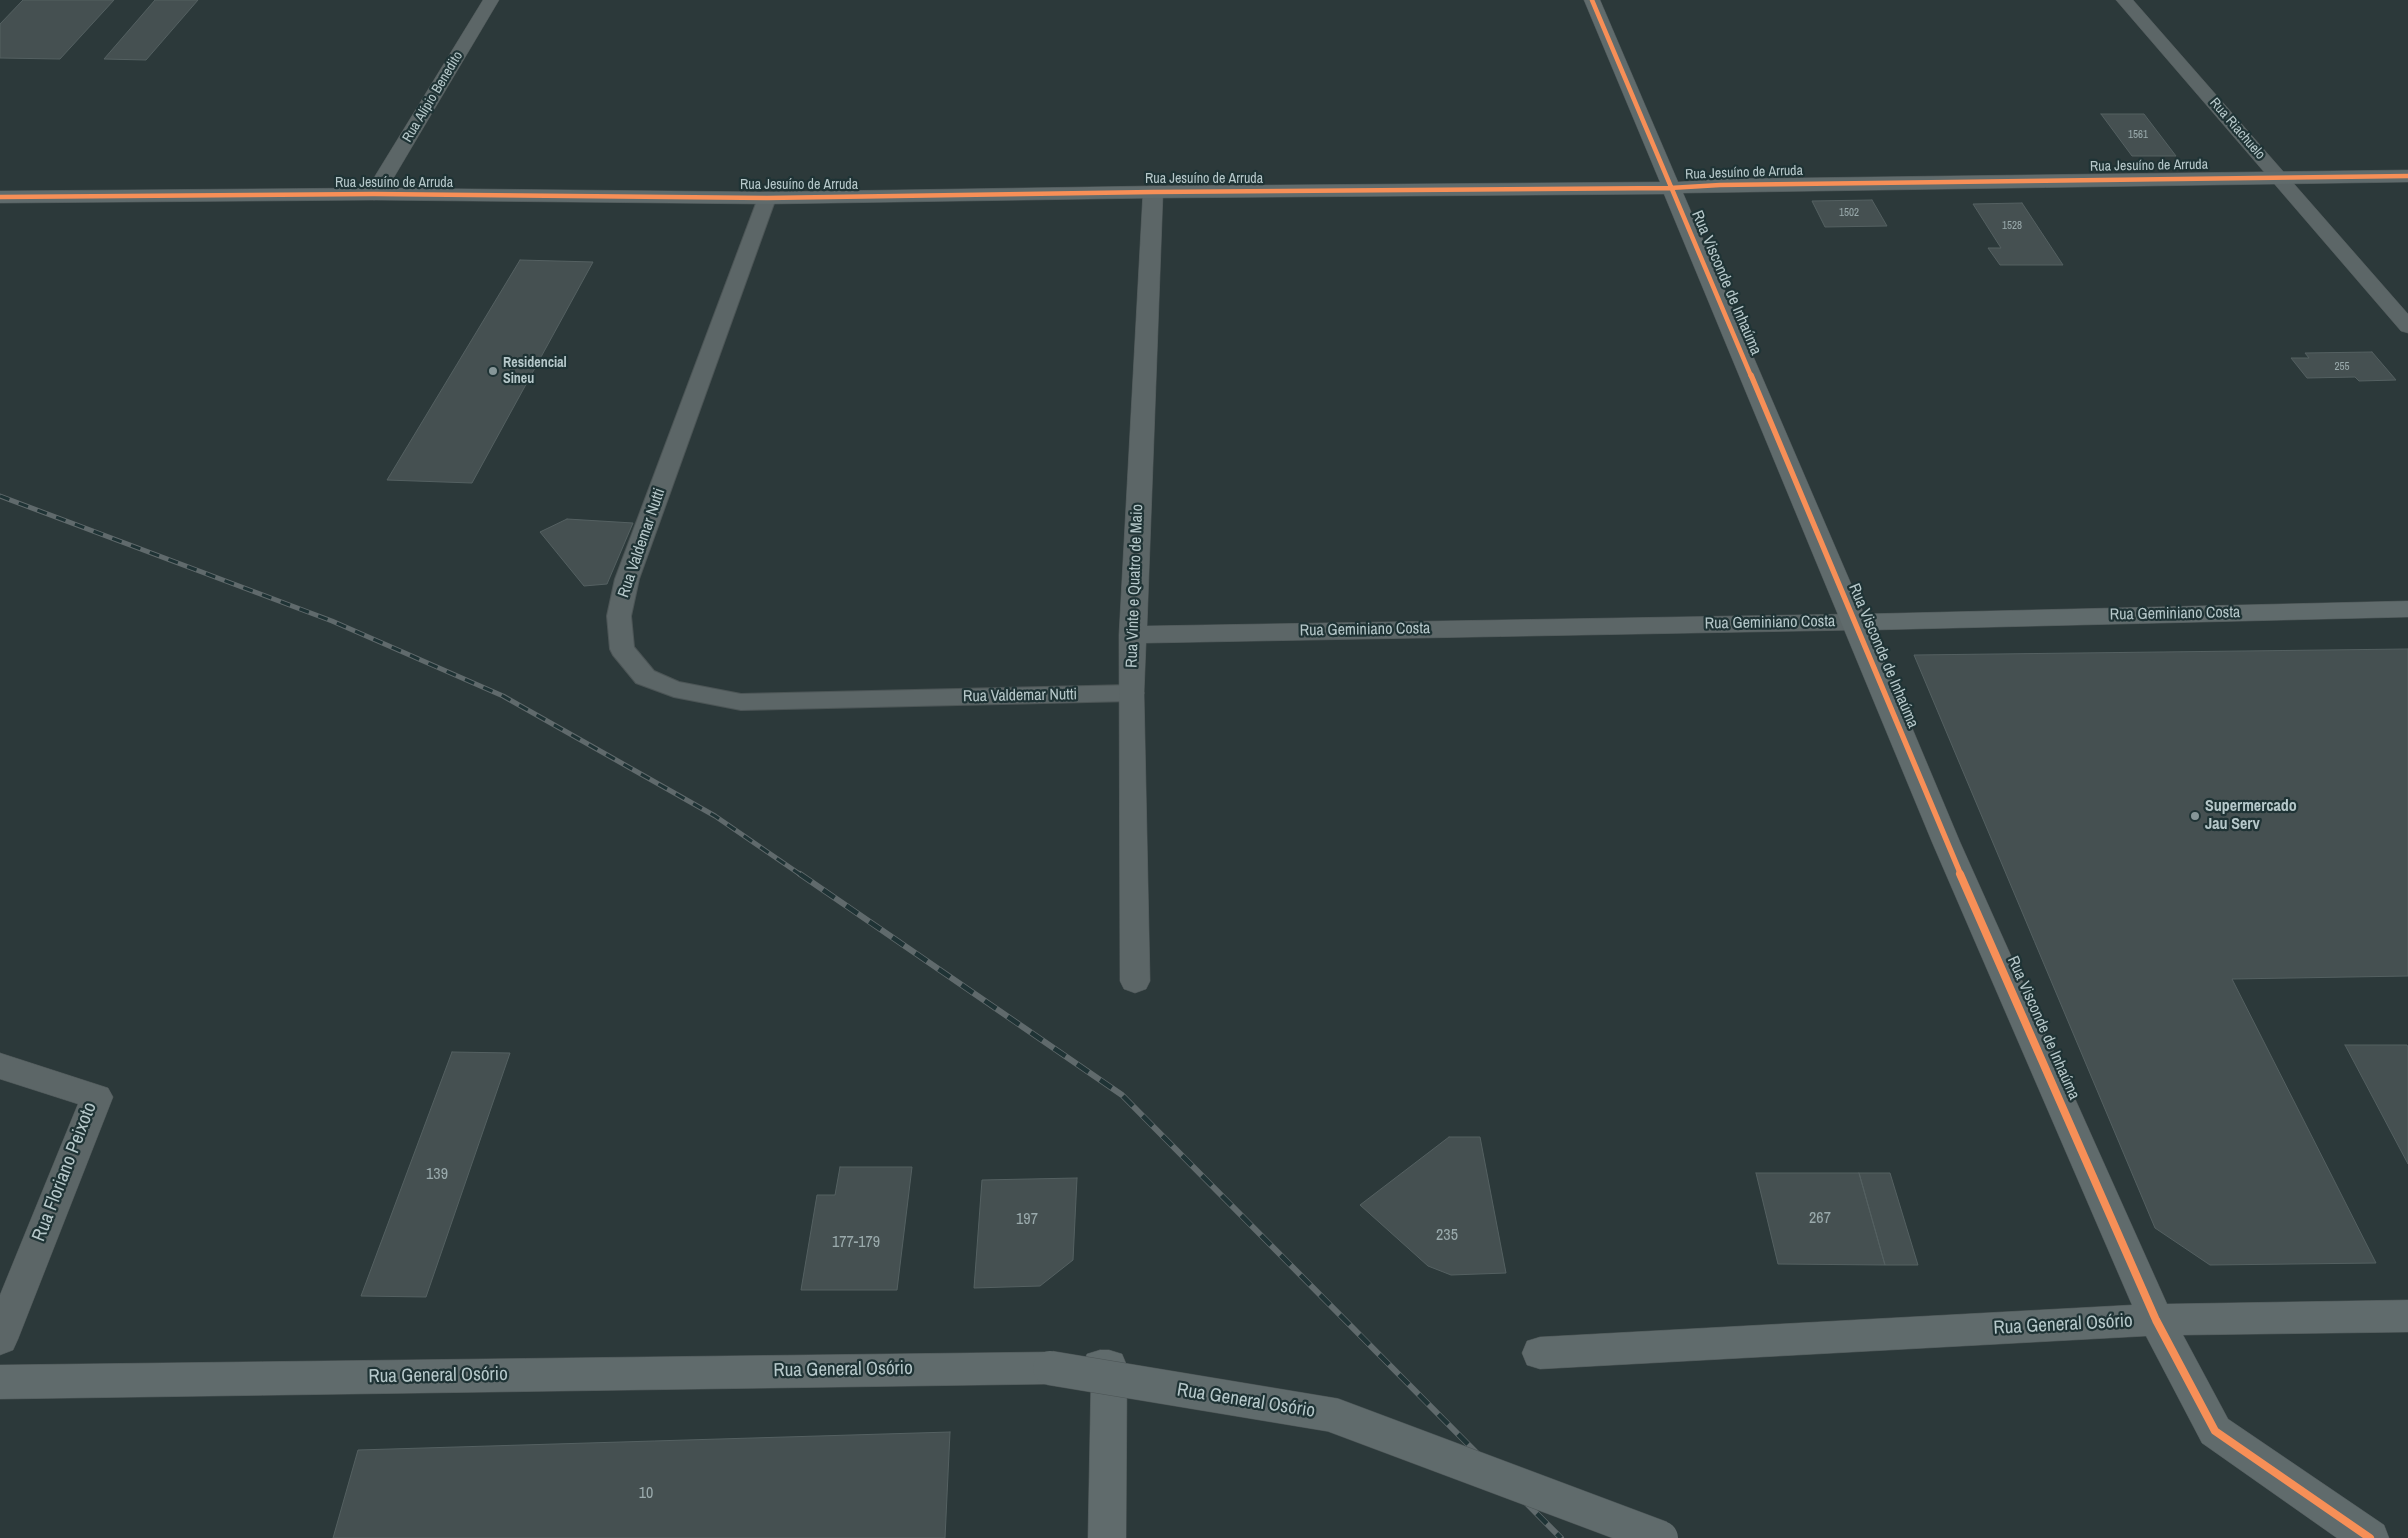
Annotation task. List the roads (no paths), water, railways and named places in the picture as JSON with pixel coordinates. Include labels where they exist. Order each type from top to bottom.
[{"type":"street","name":"Rua Alípio Benedito","points":[[374,194],[491,0]]},
{"type":"street","name":"Rua Visconde de Inhaúma","points":[[1592,0],[1946,842],[2156,1320],[2215,1431],[2370,1538]]},
{"type":"street","name":"Rua Riachuelo","points":[[2124,0],[2408,327]]},
{"type":"street","name":"Rua Jesuíno de Arruda","points":[[0,197],[374,194],[767,198],[1153,192],[1670,188],[1720,185],[2408,176]]},
{"type":"street","name":"Rua Vinte e Quatro de Maio","points":[[1136,982],[1131,693],[1132,634],[1153,192]]},
{"type":"street","name":"Rua Geminiano Costa","points":[[1132,634],[1855,622],[2408,609]]},
{"type":"street","name":"Rua Floriano Peixoto","points":[[0,1066],[97,1097],[0,1339]]},
{"type":"street","name":"Rua General Osório","points":[[1540,1353],[2156,1320],[2408,1316]]},
{"type":"street","points":[[1045,1368],[1109,1366],[1107,1538]]},
{"type":"street","name":"Rua General Osório","points":[[0,1382],[1045,1368],[1333,1415],[1660,1538]]},
{"type":"lane","name":"Rua Valdemar Nutti","points":[[767,198],[627,579],[618,616],[622,649],[645,677],[674,689],[741,702],[1131,693]]},
{"type":"railway","points":[[0,496],[332,621],[503,696],[715,816],[801,875]]},
{"type":"railway","points":[[800,874],[1122,1095],[1561,1538]]},
{"type":"place","name":"Residencial Sineu","points":[[493,371]]},
{"type":"place","name":"Supermercado Jau Serv","points":[[2195,816]]}]
